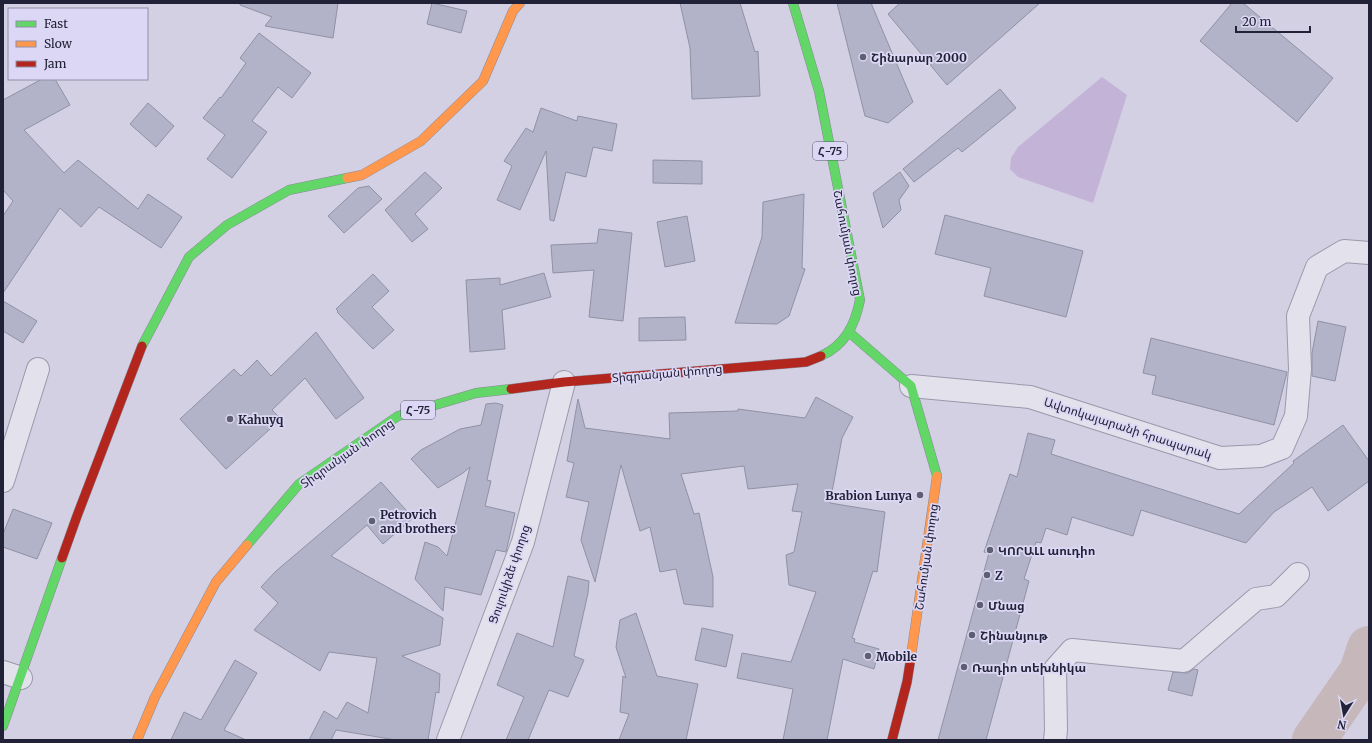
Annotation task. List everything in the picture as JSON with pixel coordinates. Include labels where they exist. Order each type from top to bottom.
[{"type":"main road","points":[[3,726],[12,675],[77,516],[144,342],[189,256],[227,225],[290,190],[362,175],[421,141],[483,81],[513,11],[520,3]]},
{"type":"main road","name":"Շահումյան փողոց","points":[[793,3],[819,91],[860,300],[857,317],[850,332]]},
{"type":"main road","points":[[850,332],[910,386]]},
{"type":"main road","name":"Տիգրանյան փողոց","points":[[137,740],[155,697],[216,582],[299,484],[398,416],[476,393],[564,382],[806,362],[832,351],[850,332]]},
{"type":"main road","name":"Շահումյան փողոց","points":[[892,740],[907,682],[937,477],[910,386]]},
{"type":"street","name":"Ավտոկայարանի հրապարակ","points":[[910,386],[1030,397],[1220,458],[1261,456],[1282,448],[1296,416],[1300,369],[1298,316],[1318,267],[1344,251],[1369,253]]},
{"type":"street","points":[[3,481],[38,369]]},
{"type":"street","name":"Ցուլուկիձե փողոց","points":[[448,740],[523,542],[564,382]]},
{"type":"street","points":[[1055,740],[1055,669],[1072,650],[1184,661],[1256,599],[1276,596],[1298,574]]},
{"type":"shaded area","points":[[1102,77],[1127,95],[1093,203],[1018,177],[1010,169],[1011,158],[1018,147]]},
{"type":"building","points":[[240,3],[338,3],[333,38],[265,26],[272,17],[240,5]]},
{"type":"building","points":[[432,3],[467,11],[461,33],[427,24]]},
{"type":"building","points":[[680,3],[740,3],[755,52],[758,51],[760,96],[692,99],[690,48]]},
{"type":"building","points":[[837,3],[871,3],[913,102],[888,123],[865,116]]},
{"type":"building","points":[[900,3],[1040,3],[947,85],[888,14]]},
{"type":"building","points":[[1232,3],[1243,3],[1333,78],[1297,122],[1200,41]]},
{"type":"building","points":[[259,33],[311,73],[292,98],[278,87],[252,121],[267,132],[232,178],[207,159],[225,135],[203,118],[220,97],[221,98],[246,63],[240,58]]},
{"type":"building","points":[[40,80],[56,80],[70,105],[24,130],[64,173],[78,160],[138,209],[148,194],[182,217],[161,248],[99,207],[81,227],[60,208],[3,293],[3,216],[13,201],[3,190],[3,100]]},
{"type":"building","points":[[1000,89],[1016,108],[962,152],[958,148],[914,182],[903,169]]},
{"type":"building","points":[[148,103],[174,126],[156,147],[130,124]]},
{"type":"building","points":[[541,108],[577,121],[578,116],[617,124],[612,151],[593,147],[586,177],[566,172],[554,221],[550,220],[546,151],[520,210],[497,200],[512,166],[504,161],[526,128],[533,132]]},
{"type":"building","points":[[653,160],[702,161],[702,184],[653,183]]},
{"type":"building","points":[[425,172],[442,188],[415,214],[428,229],[412,242],[385,210]]},
{"type":"building","points":[[900,172],[909,186],[899,200],[901,210],[883,228],[873,193]]},
{"type":"building","points":[[369,186],[382,199],[344,233],[328,216],[358,188]]},
{"type":"building","points":[[804,194],[802,268],[805,269],[789,316],[777,324],[735,323],[762,237],[763,202]]},
{"type":"building","points":[[945,215],[1083,251],[1066,317],[984,296],[991,268],[935,254]]},
{"type":"building","points":[[687,216],[695,261],[665,267],[657,222]]},
{"type":"building","points":[[599,229],[632,233],[623,321],[589,317],[594,270],[553,273],[551,245],[597,243]]},
{"type":"building","points":[[544,273],[551,297],[502,310],[505,349],[470,352],[466,280],[500,278],[500,285]]},
{"type":"building","points":[[373,274],[389,291],[372,307],[394,330],[373,349],[337,312],[338,311],[336,309]]},
{"type":"building","points":[[3,301],[37,321],[23,343],[3,331]]},
{"type":"building","points":[[685,317],[686,340],[639,341],[639,318]]},
{"type":"building","points":[[1318,321],[1346,327],[1335,381],[1312,376],[1312,353]]},
{"type":"building","points":[[316,332],[364,398],[336,419],[305,378],[272,410],[281,419],[226,469],[180,419],[234,369],[241,376],[257,360],[271,376]]},
{"type":"building","points":[[1151,338],[1287,372],[1274,425],[1152,394],[1156,376],[1143,373]]},
{"type":"building","points":[[816,397],[853,417],[842,438],[830,503],[885,512],[877,572],[873,571],[852,638],[855,639],[854,642],[879,649],[874,669],[843,659],[827,740],[783,740],[793,689],[737,678],[742,653],[791,662],[816,592],[789,585],[786,555],[794,552],[802,512],[792,511],[798,484],[748,489],[744,466],[681,474],[694,514],[699,513],[713,577],[713,607],[684,604],[676,569],[660,572],[650,527],[640,531],[621,465],[595,582],[581,540],[589,502],[566,497],[574,463],[567,461],[578,399],[585,428],[670,439],[669,413],[738,411],[738,409],[805,418]]},
{"type":"building","points":[[496,403],[503,405],[487,480],[491,481],[485,506],[515,513],[506,552],[496,550],[481,595],[445,587],[443,611],[415,579],[425,542],[438,547],[447,556],[470,467],[438,488],[411,459],[421,450],[460,429],[481,425],[486,404]]},
{"type":"building","points":[[1343,425],[1369,461],[1369,481],[1328,511],[1312,487],[1274,512],[1246,543],[1141,510],[1133,536],[1072,517],[1067,535],[1046,528],[1041,543],[1036,542],[1024,579],[1029,581],[986,740],[938,740],[989,553],[984,552],[1010,474],[1017,477],[1028,433],[1055,440],[1051,454],[1239,514],[1294,463],[1293,461]]},
{"type":"building","points":[[381,482],[413,518],[383,544],[367,525],[331,556],[443,618],[440,645],[402,656],[440,674],[439,693],[436,692],[428,740],[396,740],[336,730],[331,740],[309,740],[324,711],[337,719],[347,702],[368,713],[377,658],[329,652],[320,671],[254,630],[278,603],[261,587],[276,571]]},
{"type":"building","points":[[13,509],[52,523],[37,559],[3,547],[3,534]]},
{"type":"building","points":[[568,576],[589,581],[588,593],[574,656],[584,660],[568,697],[549,690],[528,740],[506,740],[524,697],[497,685],[517,633],[553,647]]},
{"type":"building","points":[[636,613],[657,676],[698,684],[686,740],[619,740],[629,714],[620,712],[623,676],[626,678],[616,647],[620,620]]},
{"type":"building","points":[[702,628],[733,635],[726,667],[695,660]]},
{"type":"building","points":[[235,660],[257,673],[224,730],[246,740],[171,740],[184,712],[201,720]]},
{"type":"building","points":[[1194,669],[1198,670],[1192,696],[1168,690],[1173,672],[1187,673]]},
{"type":"waterway","points":[[1314,740],[1361,672],[1369,648]]},
{"type":"traffic: fast","points":[[793,3],[819,91],[860,300],[855,318],[848,333],[837,346],[821,356]]},
{"type":"traffic: fast","points":[[142,346],[189,257],[227,225],[289,190],[347,178]]},
{"type":"traffic: fast","points":[[850,333],[911,386],[937,476]]},
{"type":"traffic: fast","points":[[247,545],[299,484],[398,416],[476,393],[511,389]]},
{"type":"traffic: fast","points":[[3,726],[62,558]]},
{"type":"traffic: slow","points":[[347,178],[362,175],[421,141],[483,81],[513,11],[520,3]]},
{"type":"traffic: slow","points":[[910,663],[937,476]]},
{"type":"traffic: slow","points":[[137,740],[155,697],[216,582],[247,545]]},
{"type":"traffic: jam","points":[[62,558],[142,346]]},
{"type":"traffic: jam","points":[[511,389],[564,382],[806,362],[821,356]]},
{"type":"traffic: jam","points":[[892,740],[907,682],[910,663]]},
{"type":"place","name":"Շինարար 2000","points":[[863,57]]},
{"type":"place","name":"Kahuyq","points":[[230,419]]},
{"type":"place","name":"Brabion Lunya","points":[[920,495]]},
{"type":"place","name":"Petrovich and brothers","points":[[372,521]]},
{"type":"place","name":"ԿՈՐԱԼԼ աուդիո","points":[[990,550]]},
{"type":"place","name":"Z","points":[[987,575]]},
{"type":"place","name":"Մնաց","points":[[980,605]]},
{"type":"place","name":"Շինանյութ","points":[[972,635]]},
{"type":"place","name":"Mobile","points":[[868,656]]},
{"type":"place","name":"Ռադիո տեխնիկա","points":[[964,667]]}]
